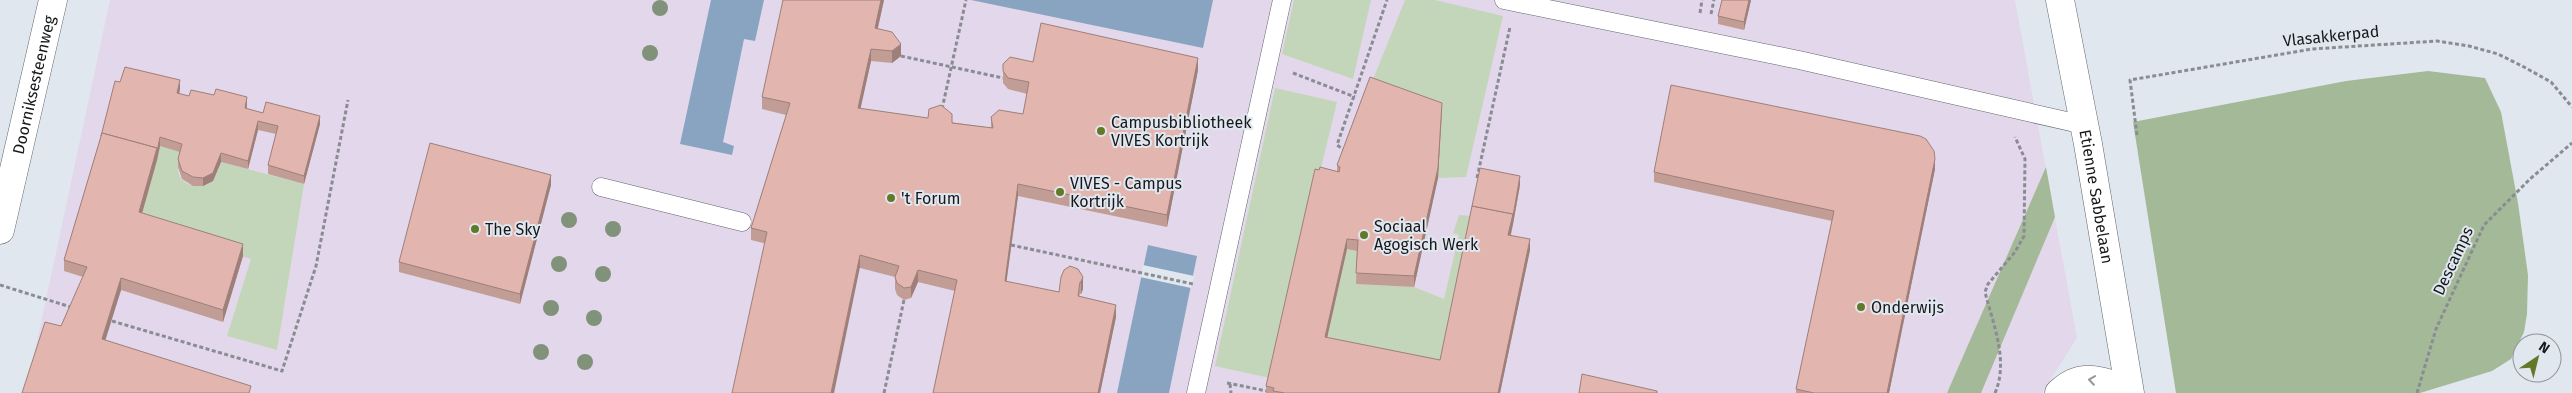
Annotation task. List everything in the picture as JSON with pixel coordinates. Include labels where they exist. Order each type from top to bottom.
[{"type":"street","name":"Doorniksesteenweg","points":[[0,230],[54,0]]},
{"type":"street","name":"Etienne Sabbelaan","points":[[2060,0],[2084,125],[2128,392]]},
{"type":"street","points":[[2059,393],[2070,382],[2089,378],[2128,392]]},
{"type":"lane","points":[[1198,384],[1216,312],[1282,0]]},
{"type":"lane","points":[[1510,1],[1706,43],[1799,60],[2084,125]]},
{"type":"lane","points":[[601,187],[742,222]]},
{"type":"path","points":[[941,116],[966,0]]},
{"type":"path","points":[[1346,151],[1337,145],[1356,97],[1387,0]]},
{"type":"path","points":[[1706,43],[1714,0]]},
{"type":"path","points":[[1477,178],[1510,1]]},
{"type":"path","name":"Vlasakkerpad","points":[[2137,135],[2130,80],[2287,52],[2374,43],[2437,41],[2469,46],[2498,54],[2551,82],[2572,107]]},
{"type":"path","points":[[901,56],[1003,78]]},
{"type":"path","points":[[1269,64],[1356,97]]},
{"type":"path","points":[[112,320],[282,371],[316,266],[348,100]]},
{"type":"path","points":[[1995,393],[2001,378],[2001,358],[1985,292],[1988,284],[2016,252],[2024,236],[2025,159],[2014,136]]},
{"type":"path","name":"Descamps","points":[[2417,393],[2436,329],[2484,225],[2548,162],[2572,143]]},
{"type":"path","points":[[1010,245],[1192,283]]},
{"type":"path","points":[[0,285],[74,308]]},
{"type":"path","points":[[884,393],[904,300]]},
{"type":"path","points":[[1198,384],[1230,384],[1267,391]]},
{"type":"path","points":[[1230,384],[1231,393]]},
{"type":"shaded area","name":"VIVES - Campus Kortrijk","points":[[110,0],[2015,0],[2077,338],[2042,393],[26,393]]},
{"type":"green space","points":[[1294,0],[1371,0],[1353,79],[1282,54]]},
{"type":"green space","points":[[1405,0],[1435,0],[1503,16],[1466,177],[1438,178],[1442,113],[1370,87]]},
{"type":"green space","points":[[2428,71],[2485,78],[2501,112],[2518,203],[2528,275],[2527,314],[2524,332],[2512,333],[2511,359],[2492,371],[2420,393],[2176,393],[2133,122],[2346,81]]},
{"type":"green space","points":[[1275,88],[1337,102],[1270,378],[1215,366]]},
{"type":"green space","points":[[160,146],[182,152],[178,167],[179,175],[182,180],[191,185],[203,185],[213,181],[221,162],[304,184],[277,350],[227,336],[251,259],[139,224]]},
{"type":"green space","points":[[2046,167],[2055,217],[1981,393],[1947,393]]},
{"type":"green space","points":[[1459,215],[1472,216],[1440,371],[1325,347],[1347,249],[1358,251],[1356,284],[1414,287],[1444,299],[1459,235],[1453,233]]},
{"type":"water","points":[[711,0],[764,0],[755,41],[744,39],[723,142],[734,146],[732,155],[680,144]]},
{"type":"water","points":[[971,0],[1213,0],[1203,48]]},
{"type":"water","points":[[1148,245],[1197,256],[1169,393],[1117,393]]},
{"type":"pier","points":[[1143,265],[1194,276],[1191,288],[1140,277]]},
{"type":"building","name":"'t Forum","points":[[783,0],[881,0],[875,28],[892,32],[901,44],[892,51],[871,49],[858,108],[928,118],[929,109],[941,105],[952,114],[952,123],[993,128],[991,117],[999,110],[1023,114],[1029,82],[1008,78],[1003,71],[1003,64],[1010,57],[1033,62],[1041,23],[1198,58],[1167,215],[1018,184],[1005,281],[1059,292],[1061,277],[1064,270],[1070,266],[1078,269],[1083,277],[1080,282],[1078,296],[1116,305],[1098,393],[933,393],[957,280],[918,270],[911,287],[904,288],[897,283],[895,277],[899,266],[860,255],[831,393],[732,393],[767,232],[751,228],[790,103],[762,97]]},
{"type":"building","points":[[1722,0],[1749,0],[1744,22],[1718,16]]},
{"type":"building","points":[[125,67],[180,80],[177,93],[189,96],[191,90],[214,95],[216,89],[247,97],[245,108],[263,113],[266,102],[320,116],[304,176],[268,165],[278,126],[258,121],[248,161],[221,153],[213,173],[203,178],[193,177],[182,171],[178,159],[182,144],[160,137],[157,152],[157,148],[102,133],[101,136],[115,81],[120,82]]},
{"type":"building","name":"Sociaal Agogisch Werk","points":[[1370,77],[1442,103],[1438,168],[1414,276],[1356,273],[1358,240],[1347,239],[1325,337],[1440,360],[1472,206],[1513,214],[1508,235],[1530,239],[1498,393],[1285,393],[1273,391],[1274,388],[1266,386],[1315,169],[1319,170],[1320,167],[1339,172],[1340,167],[1337,165]]},
{"type":"building","name":"Onderwijs","points":[[1671,85],[1920,136],[1926,139],[1934,151],[1935,159],[1887,393],[1814,393],[1796,389],[1834,211],[1654,172]]},
{"type":"building","points":[[102,133],[157,148],[139,212],[243,244],[223,310],[121,278],[102,339],[251,386],[249,393],[22,393],[45,322],[61,326],[87,267],[64,260]]},
{"type":"building","name":"The Sky","points":[[430,143],[551,175],[520,294],[399,262]]},
{"type":"building","points":[[1480,168],[1520,176],[1513,216],[1513,214],[1472,206]]},
{"type":"building","points":[[1582,374],[1657,391],[1657,393],[1579,393]]},
{"type":"place","name":"Campusbibliotheek VIVES Kortrijk","points":[[1101,131]]},
{"type":"place","name":"VIVES - Campus Kortrijk","points":[[1060,192]]},
{"type":"place","name":"'t Forum","points":[[891,198]]},
{"type":"place","name":"The Sky","points":[[475,229]]},
{"type":"place","name":"Sociaal Agogisch Werk","points":[[1364,235]]},
{"type":"place","name":"Onderwijs","points":[[1861,307]]}]
